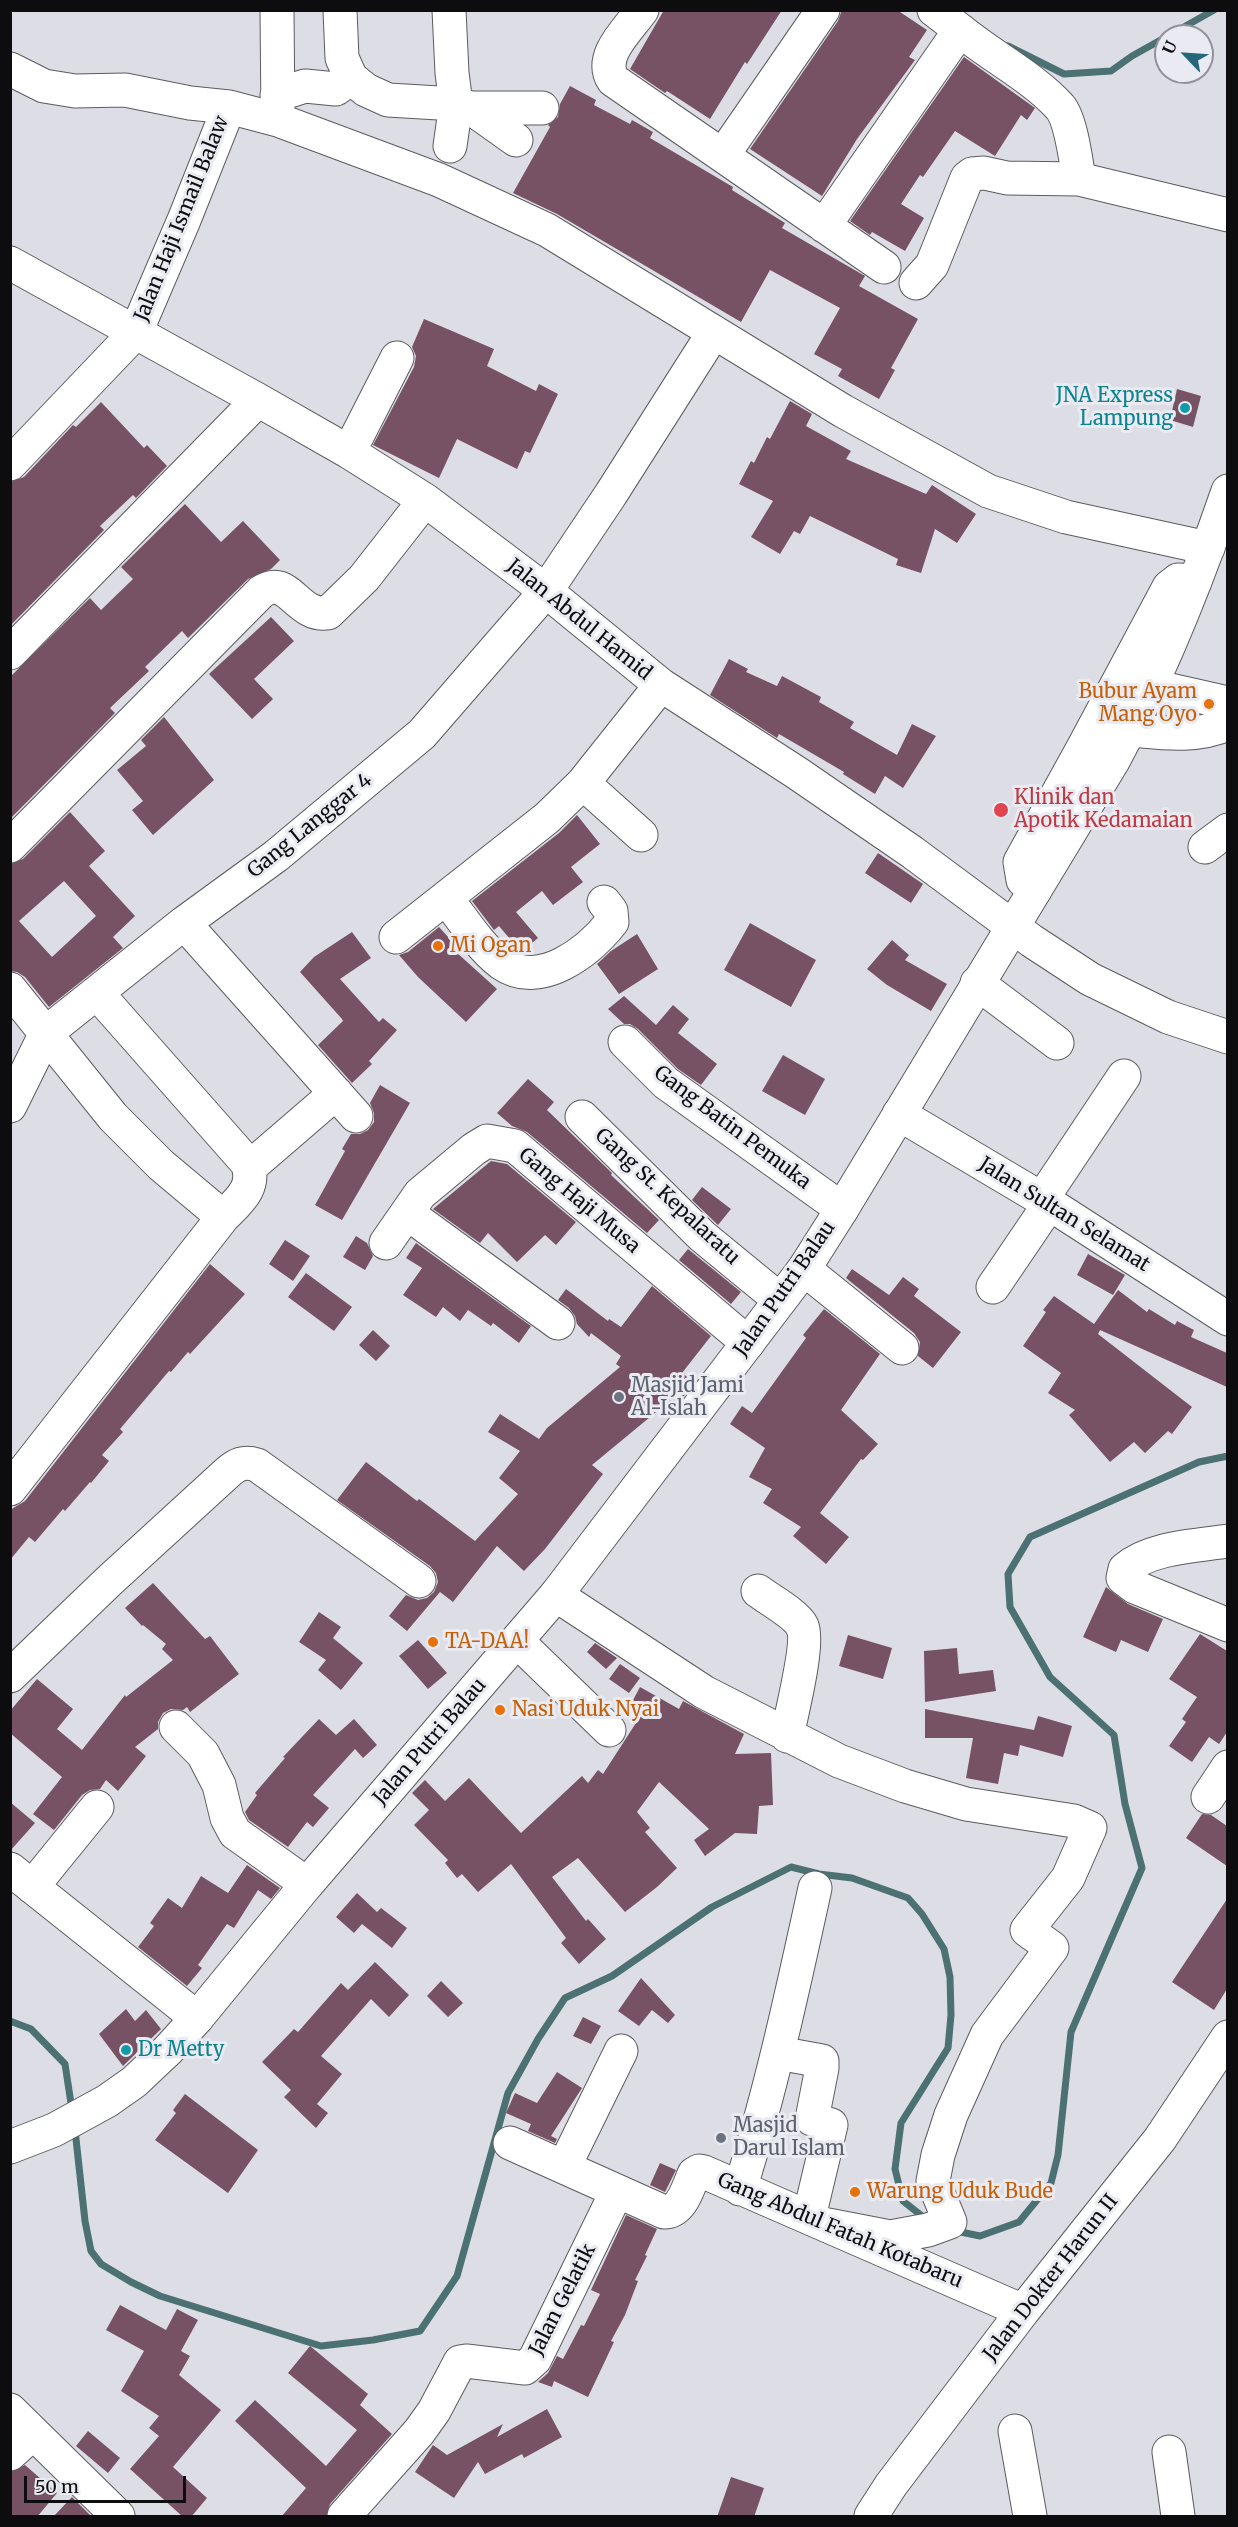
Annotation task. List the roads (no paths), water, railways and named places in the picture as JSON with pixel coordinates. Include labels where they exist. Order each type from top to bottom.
[{"type":"street","points":[[277,10],[288,115]]},
{"type":"street","points":[[10,69],[44,86],[75,91],[125,90],[190,103],[327,118],[344,84],[340,10]]},
{"type":"street","points":[[449,10],[452,73],[463,106],[450,146]]},
{"type":"street","points":[[642,10],[609,57],[608,72],[613,80],[884,267]]},
{"type":"street","points":[[723,155],[822,10]]},
{"type":"street","points":[[824,226],[947,20],[1030,81],[1061,108],[1074,147],[1079,179]]},
{"type":"street","points":[[288,115],[305,86],[344,84],[366,90],[388,100],[463,106],[542,108]]},
{"type":"street","points":[[463,106],[516,140]]},
{"type":"street","name":"Jalan Haji Ismail Balaw","points":[[10,464],[136,332],[229,107]]},
{"type":"street","points":[[288,115],[439,180],[547,231],[843,411],[988,491],[1066,517],[1208,548]]},
{"type":"street","points":[[915,283],[932,265],[967,178],[972,174],[984,173],[1007,178],[1079,179],[1227,215]]},
{"type":"street","name":"Jalan Haji Ismail Balaw","points":[[10,263],[136,332]]},
{"type":"street","name":"Jalan Abdul Hamid","points":[[136,332],[349,452],[425,500],[546,591],[661,685],[797,773],[1090,979],[1168,1017],[1227,1037]]},
{"type":"street","name":"Gang Langgar 4","points":[[46,1033],[184,923],[276,856],[422,734],[546,591],[714,332]]},
{"type":"street","points":[[349,452],[397,358]]},
{"type":"street","points":[[10,653],[258,400]]},
{"type":"street","name":"Jalan Putri Balau","points":[[10,2147],[54,2130],[107,2101],[151,2066],[197,2018],[307,1884],[556,1595],[804,1269],[1130,730],[1153,686],[1208,548],[1227,491]]},
{"type":"street","points":[[10,846],[261,592],[268,587],[277,586],[286,590],[312,612],[328,613],[364,578],[425,500]]},
{"type":"street","points":[[1035,890],[1023,880],[1020,862],[1169,587],[1178,580],[1195,581]]},
{"type":"street","points":[[396,938],[547,818],[583,783],[661,685]]},
{"type":"street","points":[[1153,686],[1227,703]]},
{"type":"street","points":[[1130,730],[1174,734],[1192,733],[1217,729],[1227,724]]},
{"type":"street","points":[[1083,748],[1113,761]]},
{"type":"street","points":[[583,783],[641,835]]},
{"type":"street","points":[[447,899],[489,953],[504,965],[528,973],[558,968],[598,940],[612,922],[610,911],[604,902]]},
{"type":"street","points":[[184,923],[346,1104],[249,1168]]},
{"type":"street","points":[[977,983],[1057,1043]]},
{"type":"street","points":[[10,989],[113,1116],[161,1165],[224,1217]]},
{"type":"street","points":[[10,1489],[224,1217],[244,1195],[251,1182],[249,1168],[142,1041],[97,993]]},
{"type":"street","points":[[10,1106],[46,1033]]},
{"type":"street","name":"Gang Batin Pemuka","points":[[625,1042],[666,1083],[842,1209]]},
{"type":"street","points":[[993,1287],[1124,1076]]},
{"type":"street","name":"Jalan Sultan Selamat","points":[[899,1114],[1046,1201],[1227,1318]]},
{"type":"street","name":"Gang St. Kepalaratu","points":[[582,1117],[702,1236],[780,1300]]},
{"type":"street","name":"Gang Haji Musa","points":[[386,1243],[420,1194],[474,1149],[487,1141],[515,1146],[748,1343]]},
{"type":"street","points":[[407,1213],[558,1323]]},
{"type":"street","points":[[804,1269],[902,1348]]},
{"type":"street","points":[[10,1676],[117,1573],[227,1473],[241,1463],[257,1465],[420,1581]]},
{"type":"street","points":[[1225,1618],[1135,1587],[1123,1578],[1125,1569],[1143,1557],[1175,1549],[1227,1541]]},
{"type":"street","points":[[758,1591],[797,1619],[804,1632],[801,1664],[787,1736]]},
{"type":"street","points":[[556,1595],[704,1692],[839,1761],[905,1786],[966,1804],[1074,1821],[1090,1828],[1068,1878],[1027,1930],[1052,1948],[987,2035],[945,2132],[933,2181],[950,2222],[937,2228],[890,2237],[819,2221],[831,2125],[812,2119],[822,2061],[778,2053]]},
{"type":"street","points":[[517,1641],[609,1730]]},
{"type":"street","points":[[176,1727],[203,1754],[219,1785],[226,1818],[235,1833],[307,1884]]},
{"type":"street","points":[[1208,1797],[1227,1767]]},
{"type":"street","points":[[97,1807],[21,1878],[197,2018]]},
{"type":"street","points":[[740,2189],[778,2053],[815,1888]]},
{"type":"street","name":"Jalan Dokter Harun II","points":[[871,2517],[891,2485],[1023,2311],[1160,2139],[1227,2037]]},
{"type":"street","points":[[564,2166],[621,2050]]},
{"type":"street","name":"Gang Abdul Fatah Kotabaru","points":[[510,2143],[664,2212],[670,2212],[677,2207],[694,2174],[699,2171],[1023,2311]]},
{"type":"street","name":"Jalan Gelatik","points":[[344,2517],[419,2432],[460,2362],[525,2368],[535,2359],[617,2191]]},
{"type":"street","points":[[1015,2431],[1030,2517]]},
{"type":"street","points":[[18,2433],[118,2517]]},
{"type":"street","points":[[1169,2452],[1178,2517]]},
{"type":"waterway","points":[[1189,24],[1214,10]]},
{"type":"waterway","points":[[1008,46],[1064,74],[1111,71],[1154,44]]},
{"type":"waterway","points":[[956,2231],[980,2236],[1019,2222],[1051,2183],[1058,2155],[1071,2032],[1142,1868],[1125,1804],[1114,1735],[1050,1677],[1010,1607],[1008,1574],[1030,1537],[1199,1462],[1228,1456]]},
{"type":"waterway","points":[[75,2130],[85,2221],[91,2251],[101,2264],[131,2282],[160,2296],[321,2346],[373,2340],[420,2331],[457,2276],[508,2093],[538,2039],[565,1998],[612,1976],[712,1907],[791,1867],[819,1874],[852,1878],[908,1898],[922,1914],[944,1949],[950,1977],[951,2015],[948,2048],[901,2123],[895,2169],[903,2201],[927,2220]]},
{"type":"waterway","points":[[10,2021],[31,2029],[65,2064],[72,2110]]},
{"type":"place","name":"JNA Express Lampung","points":[[1185,408]]},
{"type":"place","name":"Bubur Ayam Mang Oyo","points":[[1209,704]]},
{"type":"place","name":"Klinik dan Apotik Kedamaian","points":[[1001,810]]},
{"type":"place","name":"Mi Ogan","points":[[438,946]]},
{"type":"place","name":"Masjid Jami Al-Islah","points":[[619,1397]]},
{"type":"place","name":"TA-DAA!","points":[[433,1642]]},
{"type":"place","name":"Nasi Uduk Nyai","points":[[500,1710]]},
{"type":"place","name":"Dr Metty","points":[[126,2050]]},
{"type":"place","name":"Masjid Darul Islam","points":[[721,2138]]},
{"type":"place","name":"Warung Uduk Bude","points":[[855,2192]]}]
